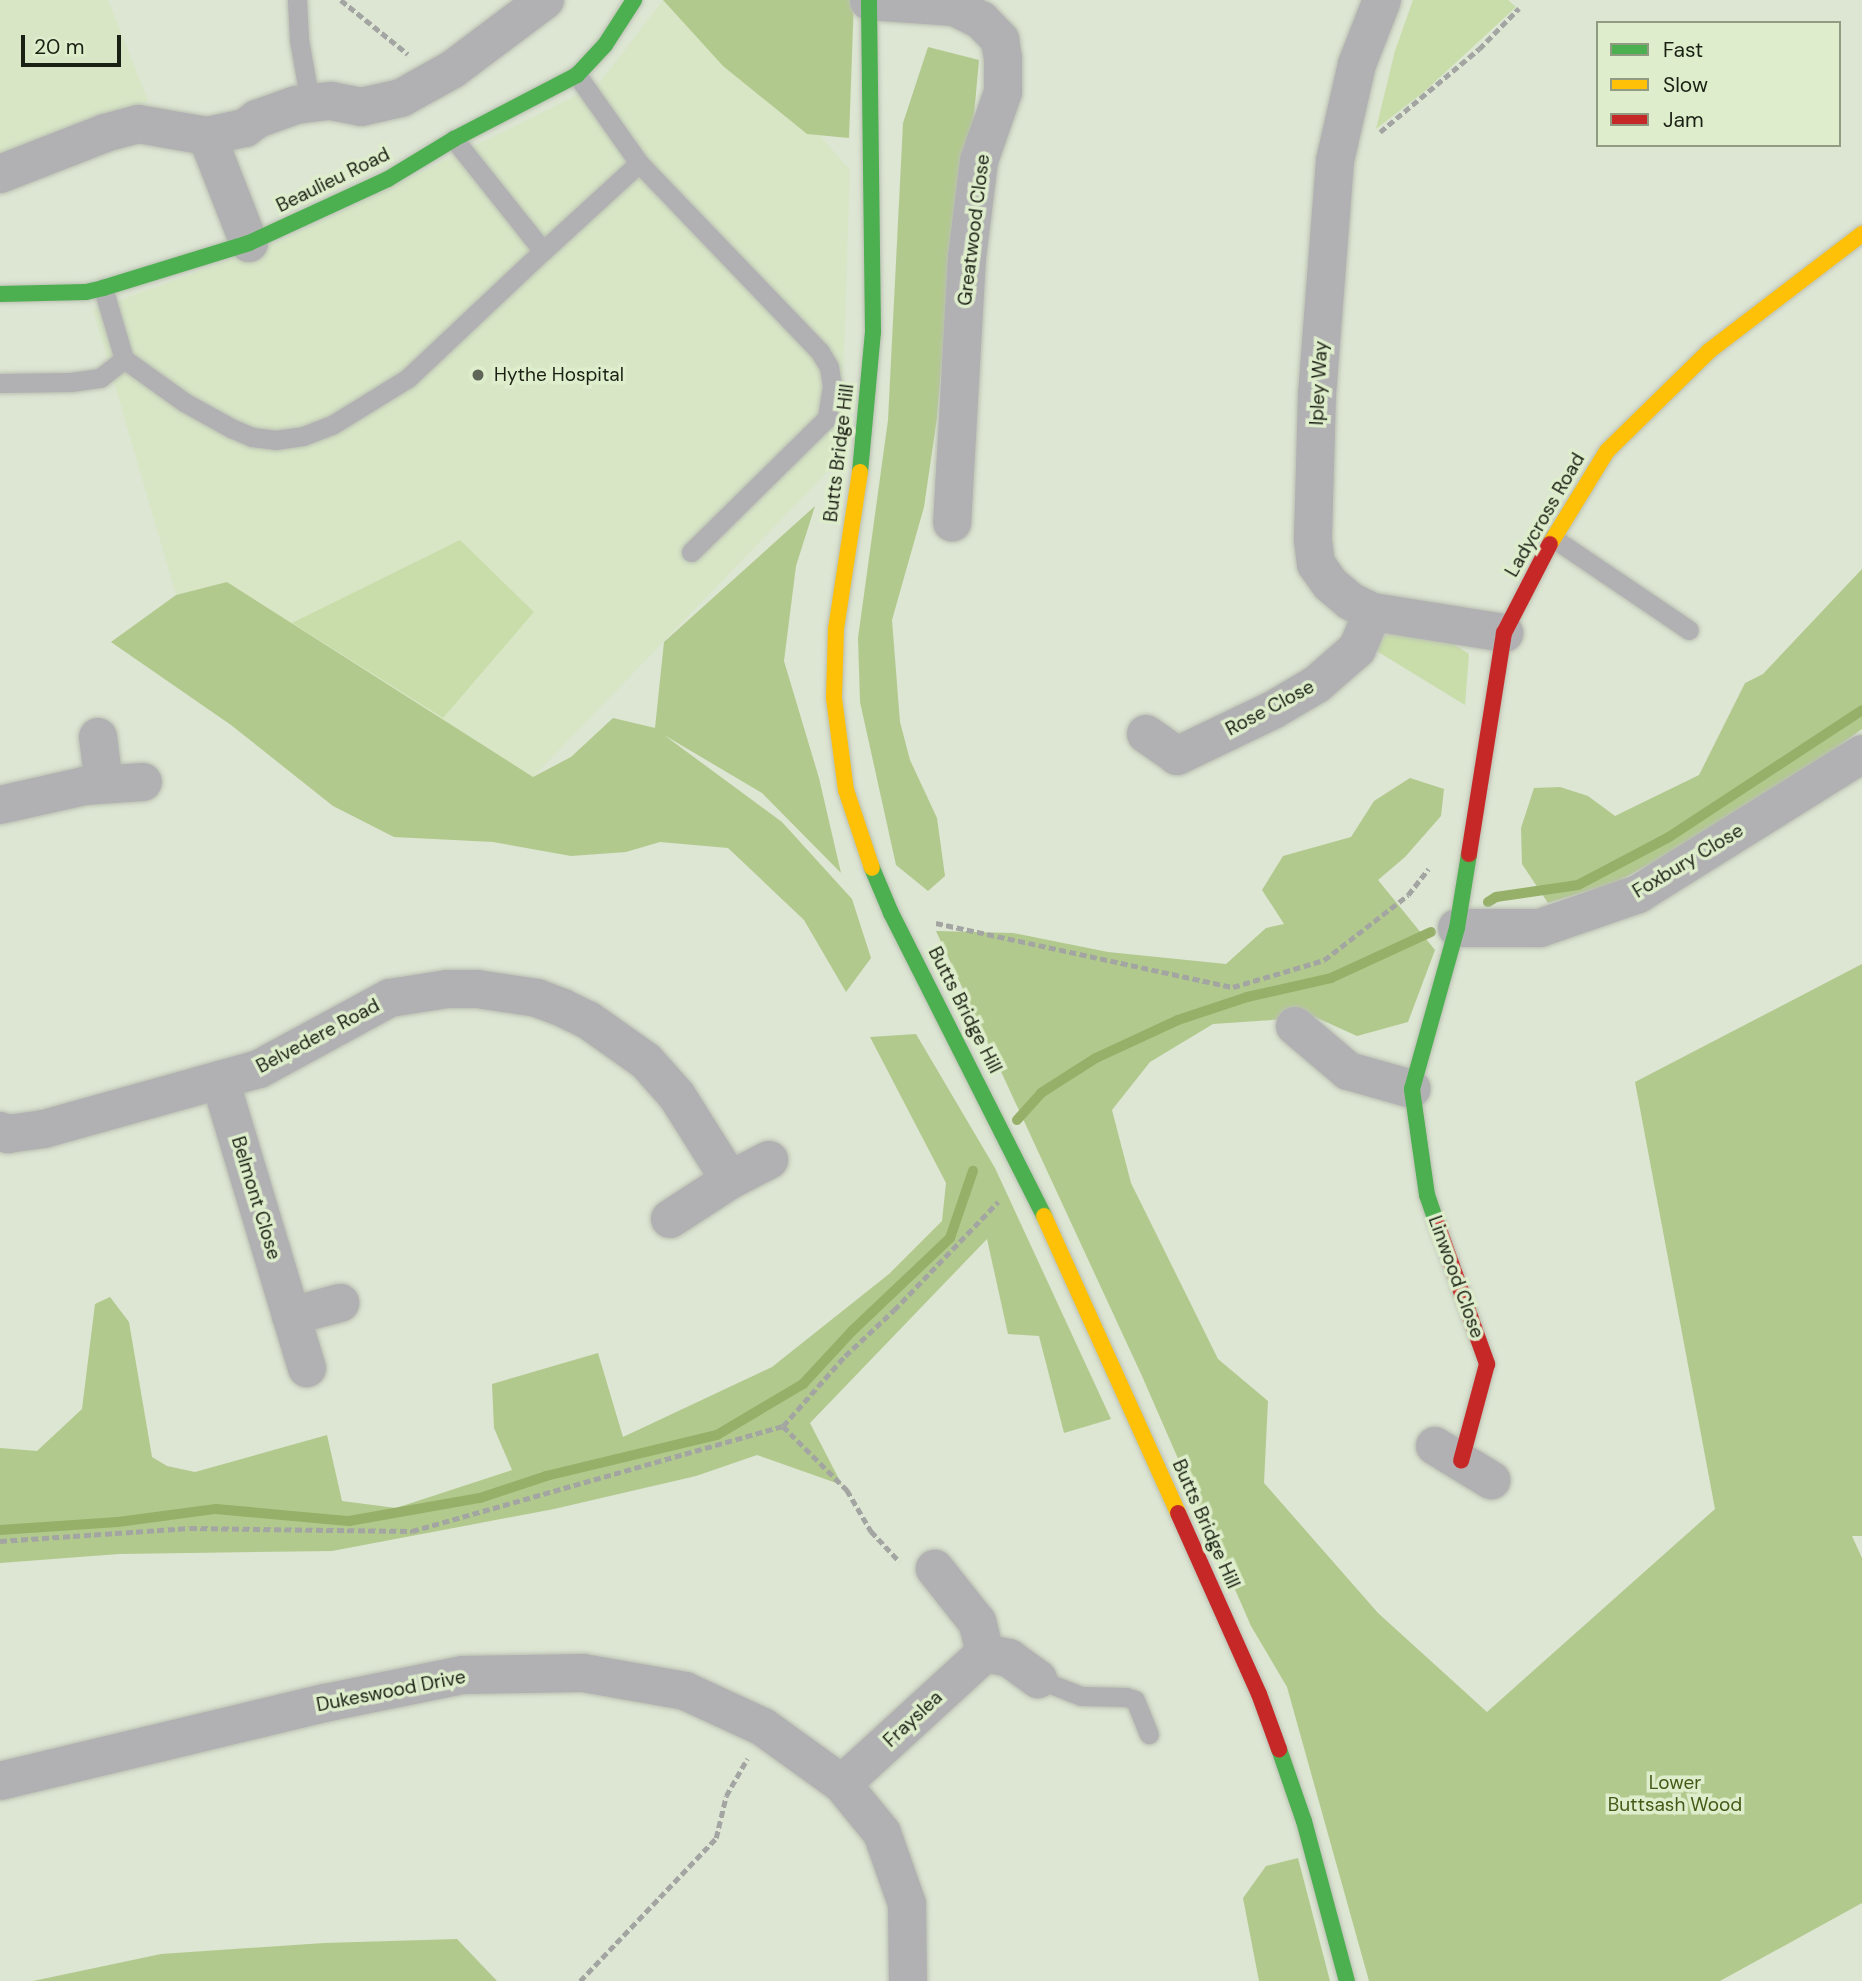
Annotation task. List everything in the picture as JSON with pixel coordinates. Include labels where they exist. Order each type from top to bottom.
[{"type":"street","name":"Beaulieu Road","points":[[0,294],[86,292],[103,288],[249,243],[388,179],[454,139],[577,75],[605,45],[634,0]]},
{"type":"street","name":"Greatwood Close","points":[[869,0],[955,7],[981,20],[1000,40],[1003,58],[1003,92],[979,161],[967,257],[952,523]]},
{"type":"street","name":"Butts Bridge Hill","points":[[869,0],[873,332],[865,442],[836,629],[834,698],[846,790],[867,856],[891,913],[1025,1173],[1259,1694],[1304,1821],[1348,1981]]},
{"type":"street","name":"Ipley Way","points":[[1382,0],[1357,64],[1335,161],[1317,394],[1313,540],[1316,564],[1330,584],[1350,601],[1373,612],[1504,633]]},
{"type":"street","points":[[0,174],[105,133],[138,124],[207,136],[244,128],[284,108],[310,102],[331,101],[361,107],[401,98],[439,78],[537,2]]},
{"type":"street","points":[[207,136],[249,243]]},
{"type":"street","name":"Ladycross Road","points":[[1457,928],[1504,633],[1553,538],[1607,451],[1700,360],[1862,234]]},
{"type":"street","name":"Rose Close","points":[[1146,734],[1173,770],[1317,684],[1357,649],[1373,612]]},
{"type":"street","points":[[98,737],[104,784]]},
{"type":"street","name":"Foxbury Close","points":[[1457,928],[1540,928],[1638,894],[1862,754]]},
{"type":"street","points":[[0,805],[58,791],[104,784],[143,782]]},
{"type":"street","name":"Linwood Close","points":[[1457,928],[1412,1089],[1427,1195],[1487,1364],[1462,1463]]},
{"type":"street","name":"Belvedere Road","points":[[0,1131],[8,1134],[44,1129],[277,1062],[360,1012],[390,998],[447,989],[537,998],[587,1020],[646,1061],[677,1096],[730,1180]]},
{"type":"street","points":[[1296,1026],[1348,1071],[1412,1089]]},
{"type":"street","name":"Belmont Close","points":[[220,1080],[306,1368]]},
{"type":"street","points":[[670,1219],[730,1180],[769,1160]]},
{"type":"street","points":[[291,1316],[341,1303]]},
{"type":"street","points":[[935,1569],[976,1622],[985,1653],[1009,1658],[1038,1679]]},
{"type":"street","name":"Frayslea","points":[[842,1784],[985,1653]]},
{"type":"street","name":"Dukeswood Drive","points":[[0,1781],[325,1703],[463,1675],[583,1673],[685,1691],[763,1727],[842,1784],[882,1833],[907,1904],[908,1981]]},
{"type":"lane","points":[[297,0],[299,40],[310,102]]},
{"type":"lane","points":[[577,75],[639,163],[820,352],[829,368],[832,387],[827,418],[691,552]]},
{"type":"lane","points":[[454,139],[543,251]]},
{"type":"lane","points":[[103,288],[124,359],[184,402],[231,428],[252,437],[275,440],[303,436],[332,425],[408,378],[639,163]]},
{"type":"lane","points":[[0,383],[71,382],[100,378],[124,359]]},
{"type":"lane","points":[[1553,538],[1689,630]]},
{"type":"lane","points":[[1038,1679],[1081,1696],[1126,1697],[1136,1700],[1149,1734]]},
{"type":"path","points":[[341,0],[439,78]]},
{"type":"path","points":[[1335,161],[1382,130],[1438,85],[1519,8]]},
{"type":"path","points":[[891,913],[1233,986],[1324,960],[1408,895],[1431,866]]},
{"type":"path","points":[[0,1541],[190,1528],[412,1531],[783,1426],[845,1356],[894,1310],[1025,1173]]},
{"type":"path","points":[[783,1426],[847,1490],[871,1531],[901,1563],[935,1569]]},
{"type":"path","points":[[580,1981],[716,1838],[726,1796],[763,1727]]},
{"type":"shaded area","points":[[0,0],[108,0],[148,101],[0,160]]},
{"type":"shaded area","name":"Hythe Hospital","points":[[663,0],[701,0],[850,170],[841,441],[833,466],[533,777],[227,582],[176,595],[93,310],[281,241],[598,85]]},
{"type":"shaded area","points":[[1413,0],[1508,0],[1516,7],[1425,91],[1376,129],[1395,51]]},
{"type":"shaded area","points":[[460,540],[534,612],[443,718],[292,623]]},
{"type":"shaded area","points":[[1400,629],[1446,639],[1469,654],[1465,705],[1375,650],[1385,636]]},
{"type":"green space","points":[[663,0],[854,0],[849,138],[807,134],[723,66]]},
{"type":"green space","points":[[928,47],[979,60],[973,126],[947,301],[937,418],[924,507],[892,620],[900,722],[910,760],[937,818],[945,876],[928,891],[896,865],[860,702],[858,638],[888,420],[903,123]]},
{"type":"green space","points":[[815,506],[796,566],[784,661],[819,778],[841,873],[762,793],[664,735],[782,822],[852,899],[871,958],[846,992],[804,920],[728,848],[660,842],[626,852],[571,856],[493,842],[394,837],[333,806],[231,725],[111,642],[176,595],[227,582],[533,777],[571,757],[613,718],[655,728],[664,642]]},
{"type":"green space","points":[[1862,569],[1862,729],[1792,780],[1711,830],[1617,882],[1548,903],[1522,864],[1521,828],[1534,788],[1560,787],[1588,796],[1615,816],[1699,775],[1745,683],[1763,674]]},
{"type":"green space","name":"Lower Buttsash Wood","points":[[1410,778],[1444,789],[1441,816],[1405,857],[1378,880],[1435,950],[1408,1022],[1357,1036],[1315,1017],[1213,1024],[1150,1062],[1112,1110],[1131,1183],[1218,1359],[1268,1401],[1264,1483],[1378,1613],[1487,1712],[1715,1509],[1635,1082],[1862,964],[1862,1536],[1852,1536],[1862,1558],[1862,1903],[1720,1981],[1369,1981],[1287,1687],[1251,1626],[1142,1376],[936,931],[1013,933],[1108,952],[1226,964],[1266,928],[1284,924],[1262,890],[1283,856],[1351,837],[1374,801]]},
{"type":"green space","points":[[916,1034],[995,1168],[1111,1419],[1064,1433],[1039,1336],[1008,1334],[987,1239],[810,1423],[842,1485],[757,1455],[696,1476],[554,1509],[332,1551],[119,1554],[0,1563],[0,1448],[37,1451],[82,1409],[95,1304],[110,1297],[129,1322],[152,1457],[167,1466],[195,1472],[327,1435],[342,1501],[396,1508],[512,1470],[494,1428],[492,1384],[598,1353],[623,1437],[772,1367],[889,1274],[942,1221],[946,1183],[870,1037]]},
{"type":"green space","points":[[1298,1858],[1330,1981],[1259,1981],[1243,1898],[1266,1866]]},
{"type":"green space","points":[[457,1939],[497,1981],[33,1981],[161,1954],[324,1943]]},
{"type":"waterway","points":[[1488,902],[1496,897],[1578,885],[1669,837],[1862,710]]},
{"type":"waterway","points":[[1017,1120],[1041,1093],[1096,1058],[1178,1020],[1247,997],[1331,978],[1431,932]]},
{"type":"waterway","points":[[0,1530],[118,1522],[216,1509],[349,1521],[480,1498],[546,1476],[717,1435],[803,1384],[852,1331],[950,1238],[973,1171]]},
{"type":"traffic: fast","points":[[0,294],[86,292],[103,288],[249,243],[388,179],[454,139],[577,75],[605,45],[634,0]]},
{"type":"traffic: fast","points":[[860,472],[873,332],[869,0]]},
{"type":"traffic: fast","points":[[1437,1224],[1427,1195],[1412,1089],[1457,928],[1469,854]]},
{"type":"traffic: fast","points":[[872,868],[891,913],[1044,1216]]},
{"type":"traffic: fast","points":[[1279,1749],[1304,1821],[1347,1981]]},
{"type":"traffic: slow","points":[[1550,544],[1607,451],[1709,351],[1862,234]]},
{"type":"traffic: slow","points":[[860,472],[836,629],[834,698],[846,790],[872,868]]},
{"type":"traffic: slow","points":[[1044,1216],[1178,1513]]},
{"type":"traffic: jam","points":[[1469,854],[1504,633],[1550,544]]},
{"type":"traffic: jam","points":[[1437,1224],[1487,1364],[1461,1461]]},
{"type":"traffic: jam","points":[[1178,1513],[1259,1694],[1279,1749]]},
{"type":"place","name":"Hythe Hospital","points":[[478,375]]}]
